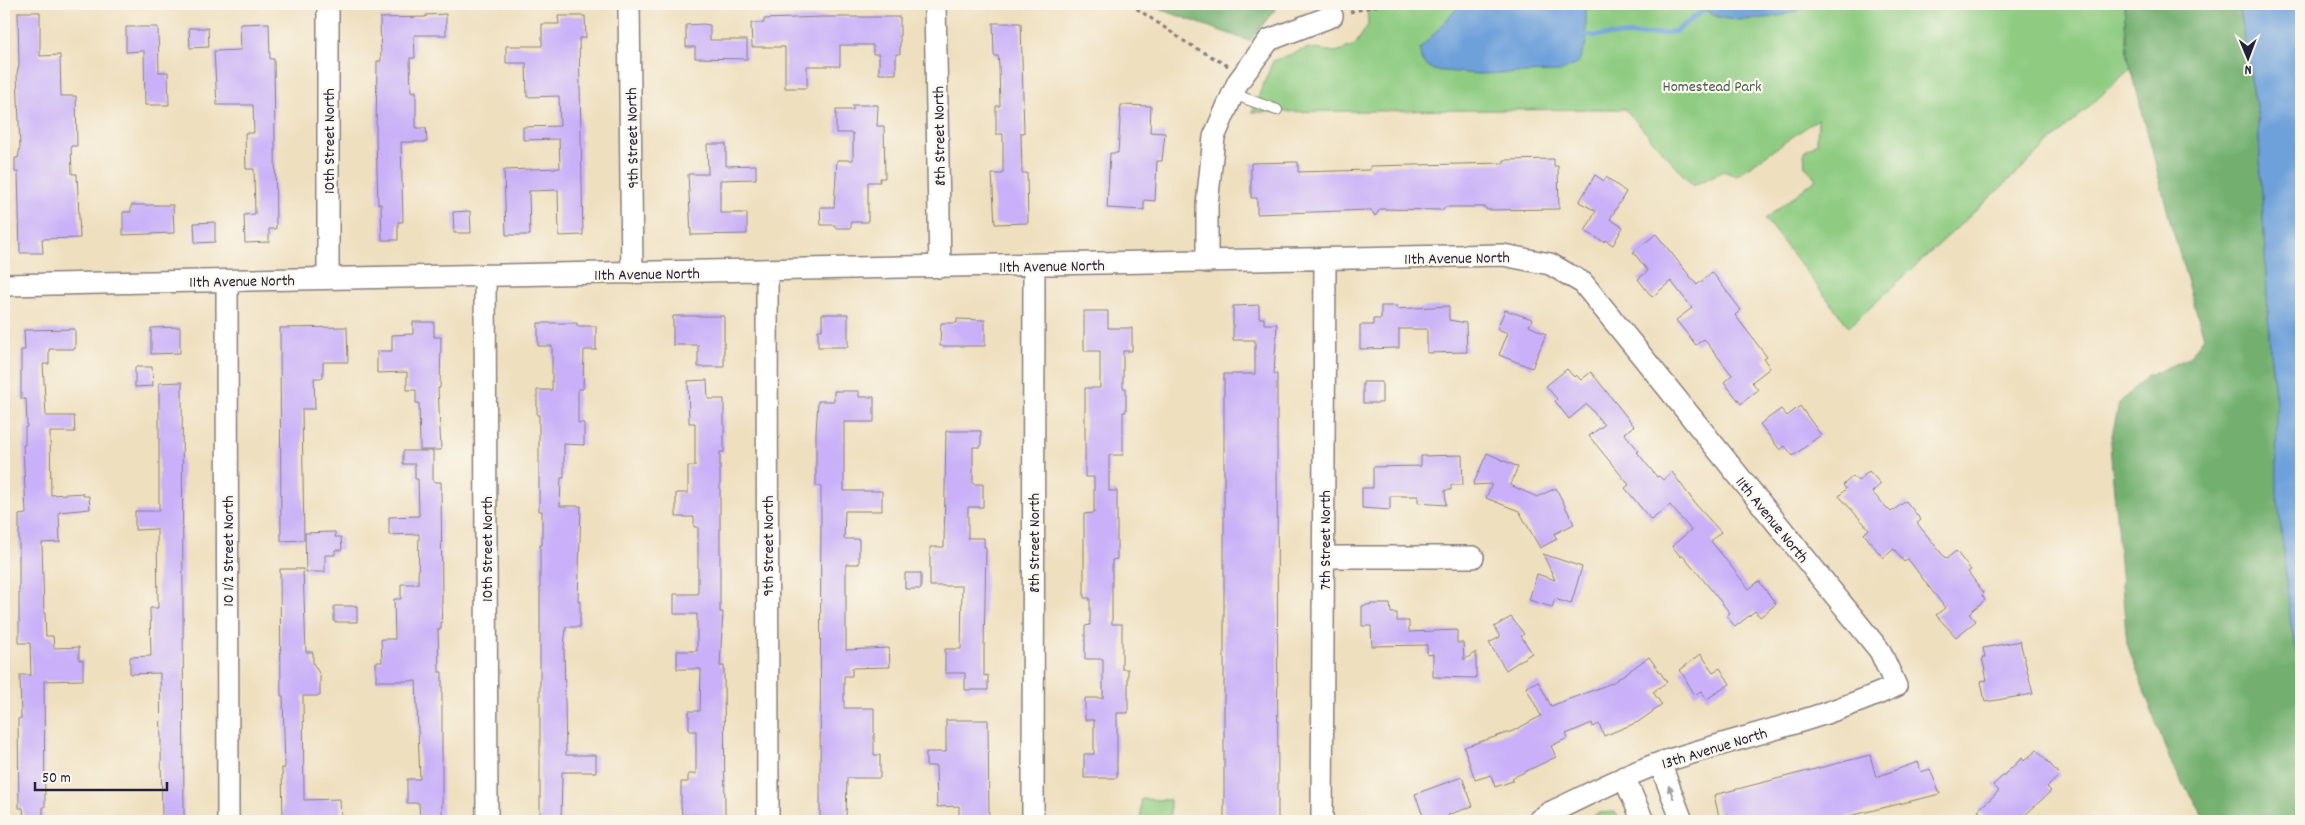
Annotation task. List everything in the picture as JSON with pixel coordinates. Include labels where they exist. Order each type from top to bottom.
[{"type":"street","name":"10th Street North","points":[[328,4],[328,278]]},
{"type":"street","name":"9th Street North","points":[[629,4],[632,273]]},
{"type":"street","name":"8th Street North","points":[[935,4],[940,268]]},
{"type":"street","points":[[1207,262],[1207,205],[1214,138],[1242,74],[1269,40],[1332,16]]},
{"type":"street","name":"11th Avenue North","points":[[4,285],[940,268],[1503,255],[1550,264],[1582,283],[1880,651],[1896,686]]},
{"type":"street","name":"7th Street North","points":[[1322,821],[1325,260]]},
{"type":"street","name":"8th Street North","points":[[1033,821],[1034,265]]},
{"type":"street","name":"9th Street North","points":[[767,271],[768,821]]},
{"type":"street","name":"10th Street North","points":[[485,277],[487,821]]},
{"type":"street","name":"10 1/2 Street North","points":[[227,281],[228,821]]},
{"type":"street","points":[[1324,557],[1473,557]]},
{"type":"street","name":"13th Avenue North","points":[[1538,821],[1549,813],[1624,777],[1660,763],[1861,702],[1896,686]]},
{"type":"street","points":[[1660,763],[1682,821]]},
{"type":"street","points":[[1624,777],[1642,821]]},
{"type":"lane","points":[[1233,94],[1277,110]]},
{"type":"path","points":[[1130,4],[1187,43],[1242,74]]},
{"type":"path","points":[[1332,16],[1385,4]]},
{"type":"green space","points":[[1154,4],[1280,4],[1249,41],[1162,10]]},
{"type":"green space","name":"Homestead Park","points":[[1367,4],[2124,4],[2127,52],[2131,68],[1849,327],[1765,219],[1816,179],[1805,166],[1804,152],[1817,143],[1818,119],[1736,176],[1723,171],[1693,186],[1625,109],[1252,112],[1273,61],[1308,48],[1336,52],[1355,45],[1368,25]]},
{"type":"green space","points":[[2124,4],[2238,4],[2258,118],[2270,352],[2276,401],[2291,625],[2301,668],[2301,821],[2206,821],[2171,763],[2127,644],[2110,445],[2119,403],[2146,377],[2188,358],[2204,337],[2171,225],[2127,52]]},
{"type":"green space","points":[[1141,799],[1170,800],[1170,821],[1141,821]]},
{"type":"green space","points":[[1615,812],[1620,821],[1583,821],[1599,813]]},
{"type":"water","points":[[1461,4],[1586,4],[1586,44],[1578,63],[1560,72],[1478,74],[1433,70],[1421,60],[1420,49]]},
{"type":"water","points":[[1703,4],[1810,4],[1803,9],[1780,16],[1739,20],[1716,16],[1705,9]]},
{"type":"water","points":[[2238,4],[2301,4],[2301,668],[2291,625],[2277,492],[2276,401],[2270,352],[2258,118]]},
{"type":"building","points":[[18,12],[40,12],[40,56],[60,55],[61,96],[76,96],[77,146],[71,146],[72,174],[77,174],[80,238],[42,239],[43,253],[20,253],[18,172],[15,172],[15,158],[18,158],[20,148],[17,73],[19,65]]},
{"type":"building","points":[[446,14],[446,35],[414,35],[415,58],[410,58],[411,92],[416,91],[416,128],[426,128],[427,142],[401,142],[403,222],[398,222],[398,240],[382,240],[381,204],[378,204],[376,138],[377,61],[381,61],[380,18],[426,17],[426,15]]},
{"type":"building","points":[[558,16],[585,16],[586,38],[579,38],[583,235],[559,236],[558,190],[529,191],[530,235],[506,235],[504,170],[560,168],[559,139],[523,140],[523,127],[560,126],[559,96],[527,97],[526,63],[506,63],[506,46],[542,46],[542,24],[559,24]]},
{"type":"building","points":[[900,17],[900,54],[896,54],[896,74],[879,74],[879,54],[873,54],[873,45],[840,45],[840,66],[807,66],[807,88],[785,88],[785,47],[752,47],[751,23],[764,23],[764,19]]},
{"type":"building","points":[[269,23],[270,59],[274,59],[276,229],[269,229],[269,242],[245,243],[244,215],[255,214],[254,169],[246,169],[245,133],[254,133],[253,105],[217,105],[214,51],[241,50],[240,24]]},
{"type":"building","points":[[993,23],[1021,23],[1024,133],[1021,133],[1022,173],[1027,173],[1028,223],[995,224],[992,174],[1003,174],[1003,134],[996,134],[996,106],[1000,106],[999,66],[998,56],[994,56]]},
{"type":"building","points":[[686,25],[710,25],[710,40],[747,40],[747,59],[695,58],[695,47],[686,47]]},
{"type":"building","points":[[126,27],[158,27],[159,72],[168,72],[169,105],[145,105],[144,51],[126,52]]},
{"type":"building","points":[[189,28],[208,28],[209,47],[190,48]]},
{"type":"building","points":[[853,105],[878,105],[877,126],[884,126],[885,178],[880,178],[880,182],[868,182],[868,222],[851,222],[851,228],[835,228],[835,225],[821,225],[820,207],[834,207],[837,160],[853,160],[853,133],[836,133],[836,110],[853,110]]},
{"type":"building","points":[[1121,105],[1151,106],[1150,132],[1165,133],[1162,161],[1157,161],[1155,201],[1144,200],[1144,210],[1107,208],[1110,153],[1118,153]]},
{"type":"building","points":[[707,144],[726,144],[726,166],[756,165],[756,179],[720,180],[720,213],[747,213],[747,234],[691,235],[688,174],[708,174]]},
{"type":"building","points":[[1554,159],[1554,166],[1558,166],[1559,209],[1487,210],[1485,207],[1445,207],[1443,210],[1380,209],[1375,216],[1371,210],[1257,214],[1257,198],[1251,198],[1251,163],[1298,162],[1298,172],[1370,170],[1370,166],[1504,163],[1504,160]]},
{"type":"building","points":[[1595,175],[1604,181],[1606,177],[1626,192],[1610,219],[1623,227],[1613,245],[1585,231],[1596,211],[1579,202]]},
{"type":"building","points":[[131,205],[173,205],[174,233],[123,235],[123,212],[131,212]]},
{"type":"building","points":[[470,211],[471,233],[454,233],[453,212]]},
{"type":"building","points":[[215,222],[215,242],[195,243],[194,223]]},
{"type":"building","points":[[1656,234],[1697,285],[1712,272],[1741,310],[1735,315],[1767,357],[1764,359],[1770,368],[1752,382],[1758,390],[1741,404],[1724,382],[1732,375],[1704,339],[1696,345],[1676,320],[1692,308],[1671,281],[1652,297],[1638,279],[1648,271],[1633,252]]},
{"type":"building","points":[[1259,305],[1259,318],[1264,318],[1264,324],[1277,324],[1274,374],[1277,374],[1278,821],[1224,821],[1224,374],[1255,374],[1255,340],[1233,340],[1233,306]]},
{"type":"building","points":[[1381,306],[1397,306],[1397,309],[1449,306],[1449,320],[1466,323],[1467,352],[1427,353],[1427,329],[1399,329],[1399,348],[1360,349],[1360,325],[1373,325],[1373,319],[1381,319]]},
{"type":"building","points":[[1505,310],[1532,319],[1529,326],[1546,334],[1532,368],[1499,355],[1508,333],[1497,329]]},
{"type":"building","points":[[1084,311],[1108,311],[1108,328],[1132,328],[1132,351],[1123,351],[1123,388],[1126,388],[1126,412],[1123,412],[1123,455],[1109,455],[1109,491],[1117,491],[1117,559],[1112,560],[1112,624],[1122,624],[1122,669],[1128,669],[1128,713],[1117,713],[1117,778],[1084,778],[1084,754],[1094,754],[1094,720],[1085,720],[1085,698],[1103,698],[1103,659],[1085,659],[1085,626],[1090,625],[1090,598],[1084,598],[1084,514],[1094,513],[1094,477],[1085,477],[1085,388],[1100,388],[1100,351],[1084,351]]},
{"type":"building","points":[[822,314],[848,314],[848,347],[818,347],[818,330],[822,330]]},
{"type":"building","points":[[673,316],[724,316],[724,367],[698,367],[698,345],[673,345]]},
{"type":"building","points":[[957,319],[985,320],[985,346],[940,346],[941,323],[957,323]]},
{"type":"building","points":[[413,322],[434,322],[434,337],[441,337],[440,388],[438,388],[441,450],[420,450],[419,403],[416,403],[416,390],[407,390],[407,372],[377,373],[377,351],[392,351],[392,335],[413,334]]},
{"type":"building","points":[[538,323],[577,323],[577,326],[596,326],[596,350],[584,350],[583,389],[578,389],[578,423],[584,423],[584,445],[564,444],[564,478],[561,478],[560,506],[581,506],[578,601],[580,601],[580,627],[566,627],[564,647],[566,755],[596,755],[596,772],[562,772],[561,821],[540,821],[540,545],[542,545],[542,511],[539,511],[539,415],[537,415],[537,390],[552,390],[552,346],[538,346]]},
{"type":"building","points":[[180,327],[180,353],[151,354],[151,328]]},
{"type":"building","points":[[347,327],[348,362],[323,362],[323,378],[314,378],[315,409],[302,409],[304,540],[281,541],[280,328]]},
{"type":"building","points":[[75,329],[75,349],[49,349],[49,364],[43,364],[46,416],[74,416],[75,432],[50,432],[51,495],[83,493],[83,496],[89,496],[90,509],[59,512],[60,542],[42,543],[46,636],[53,636],[54,648],[79,647],[79,660],[83,660],[83,680],[44,681],[45,807],[43,807],[43,821],[24,821],[23,808],[19,808],[18,719],[21,718],[20,675],[31,675],[30,643],[19,643],[19,515],[26,514],[23,445],[25,445],[25,427],[27,427],[26,399],[21,399],[21,350],[25,350],[24,330]]},
{"type":"building","points":[[135,367],[152,367],[153,386],[135,387]]},
{"type":"building","points":[[1567,369],[1574,377],[1576,375],[1581,380],[1591,372],[1634,426],[1624,433],[1639,451],[1637,452],[1657,477],[1659,476],[1663,480],[1672,472],[1697,506],[1721,532],[1711,541],[1749,589],[1759,581],[1776,604],[1760,617],[1755,611],[1735,627],[1727,616],[1730,613],[1683,555],[1681,557],[1672,546],[1691,530],[1670,505],[1651,520],[1625,488],[1629,485],[1589,436],[1604,425],[1587,404],[1569,419],[1555,401],[1557,399],[1546,386]]},
{"type":"building","points":[[707,380],[708,399],[724,399],[724,452],[720,452],[720,612],[723,612],[720,666],[724,666],[725,821],[699,821],[699,815],[682,815],[681,805],[681,782],[688,782],[688,774],[696,774],[696,731],[689,731],[689,711],[700,711],[701,669],[677,669],[677,651],[697,651],[697,614],[674,614],[674,594],[698,594],[698,527],[694,527],[694,517],[676,517],[676,493],[688,493],[688,466],[695,466],[695,423],[689,423],[688,381]]},
{"type":"building","points":[[182,382],[184,821],[162,821],[160,673],[130,674],[130,657],[151,656],[150,608],[158,608],[157,529],[135,530],[135,511],[159,511],[159,383]]},
{"type":"building","points":[[1363,382],[1382,382],[1382,403],[1363,403]]},
{"type":"building","points":[[834,391],[859,391],[859,397],[874,397],[874,422],[844,422],[844,491],[882,491],[882,511],[845,511],[844,539],[859,539],[859,564],[846,564],[846,650],[889,648],[890,667],[852,668],[852,676],[844,676],[844,708],[874,708],[874,755],[880,755],[880,778],[847,778],[846,821],[820,821],[821,486],[816,486],[816,432],[818,401],[834,401]]},
{"type":"building","points":[[1800,406],[1821,435],[1793,456],[1785,446],[1780,450],[1760,424],[1781,409],[1787,416]]},
{"type":"building","points":[[946,431],[981,431],[981,447],[973,447],[973,484],[983,484],[983,507],[968,507],[968,538],[984,538],[984,547],[986,547],[984,676],[988,675],[988,690],[965,690],[965,673],[945,673],[945,649],[961,649],[962,586],[930,586],[930,547],[944,547]]},
{"type":"building","points":[[403,451],[433,451],[433,482],[441,482],[442,600],[441,629],[438,629],[439,672],[442,672],[442,821],[420,821],[419,803],[407,803],[407,779],[420,779],[416,681],[376,681],[376,662],[382,662],[381,639],[395,639],[394,599],[401,599],[401,584],[418,584],[419,534],[389,535],[389,517],[419,516],[418,479],[415,479],[415,464],[403,464]]},
{"type":"building","points":[[1487,453],[1518,467],[1510,485],[1537,497],[1556,488],[1574,524],[1554,534],[1557,539],[1540,548],[1519,511],[1486,498],[1492,484],[1473,485]]},
{"type":"building","points":[[1462,455],[1463,485],[1451,485],[1451,490],[1445,490],[1446,505],[1418,503],[1418,496],[1390,496],[1390,510],[1362,508],[1362,488],[1373,488],[1373,467],[1421,466],[1421,456]]},
{"type":"building","points":[[1869,471],[1881,484],[1872,492],[1891,512],[1906,501],[1921,520],[1917,523],[1946,559],[1956,551],[1971,570],[1968,572],[1984,593],[1982,595],[1985,600],[1969,613],[1976,621],[1956,637],[1936,615],[1945,608],[1908,559],[1904,562],[1894,549],[1883,558],[1864,534],[1869,529],[1839,496],[1846,489],[1843,485],[1853,476],[1858,481]]},
{"type":"building","points":[[335,532],[335,537],[341,537],[342,550],[335,550],[335,555],[325,555],[325,572],[306,572],[305,533]]},
{"type":"building","points":[[1543,554],[1582,567],[1571,604],[1555,599],[1552,607],[1529,600],[1537,574],[1555,580]]},
{"type":"building","points":[[280,569],[303,569],[306,652],[313,652],[313,663],[320,675],[320,696],[303,696],[304,800],[340,799],[341,817],[317,817],[318,821],[283,821],[282,768],[285,768],[283,696],[281,696]]},
{"type":"building","points":[[905,573],[921,573],[921,589],[905,589]]},
{"type":"building","points":[[1390,604],[1391,613],[1397,613],[1397,621],[1409,621],[1409,632],[1457,630],[1457,643],[1463,643],[1464,660],[1476,652],[1476,678],[1433,677],[1433,654],[1427,655],[1427,645],[1372,646],[1371,626],[1362,626],[1362,606]]},
{"type":"building","points":[[334,606],[357,606],[357,622],[334,622]]},
{"type":"building","points":[[1511,617],[1524,634],[1521,636],[1532,653],[1506,670],[1489,643],[1500,637],[1494,627]]},
{"type":"building","points":[[2020,641],[2033,694],[1985,702],[1981,681],[1987,680],[1982,657],[1985,657],[1983,648]]},
{"type":"building","points":[[1701,654],[1713,672],[1720,668],[1730,684],[1707,699],[1701,691],[1695,695],[1680,670]]},
{"type":"building","points":[[1649,657],[1667,682],[1653,692],[1662,705],[1638,722],[1604,736],[1599,724],[1593,727],[1592,723],[1566,734],[1568,738],[1551,746],[1556,757],[1512,778],[1513,781],[1495,787],[1491,775],[1475,780],[1464,747],[1513,731],[1541,716],[1526,687],[1538,681],[1551,706],[1612,683]]},
{"type":"building","points":[[946,720],[988,720],[989,821],[959,821],[959,806],[937,807],[936,766],[926,766],[926,752],[946,752]]},
{"type":"building","points":[[2037,750],[2060,775],[2047,787],[2051,791],[2024,816],[2022,814],[2014,821],[1988,821],[1978,810],[1999,791],[1993,785],[2022,758],[2024,761]]},
{"type":"building","points":[[1870,755],[1876,777],[1918,762],[1921,772],[1930,769],[1940,794],[1829,821],[1720,821],[1714,795]]},
{"type":"building","points":[[1462,777],[1473,806],[1448,815],[1450,821],[1425,821],[1415,794]]},
{"type":"waterway","points":[[1581,36],[1659,34],[1676,31],[1705,9]]}]
